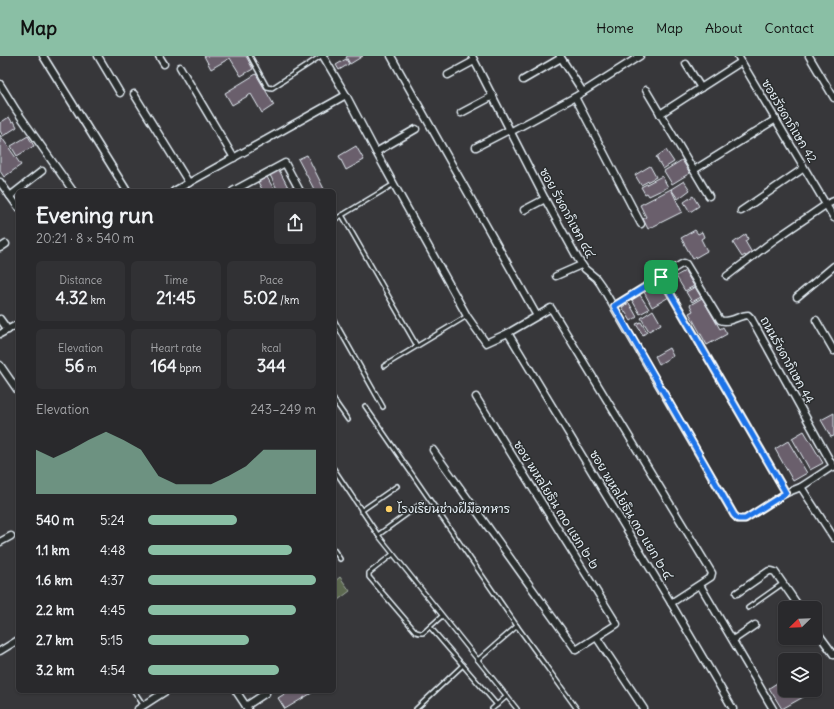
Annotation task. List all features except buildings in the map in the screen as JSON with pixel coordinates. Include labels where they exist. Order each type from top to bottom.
[{"type":"street","points":[[43,56],[126,189]]},
{"type":"street","points":[[98,56],[120,93]]},
{"type":"street","points":[[159,56],[164,64]]},
{"type":"street","points":[[322,56],[346,95],[376,152],[468,316],[486,343],[508,333],[551,308],[712,573],[711,577],[671,603]]},
{"type":"street","points":[[391,56],[537,316]]},
{"type":"street","points":[[476,147],[575,97],[640,56]]},
{"type":"street","name":"ซอยรัชดาภิเษก 42","points":[[738,56],[834,218]]},
{"type":"street","points":[[809,56],[834,98]]},
{"type":"street","points":[[523,80],[560,57],[583,92]]},
{"type":"street","points":[[448,75],[473,58]]},
{"type":"street","name":"ซอย รัชดาภิเษก ๔๔","points":[[473,58],[545,199],[581,265],[596,278],[614,306],[734,515],[738,519],[745,519],[786,493]]},
{"type":"street","points":[[660,114],[741,62]]},
{"type":"street","points":[[686,64],[700,88]]},
{"type":"street","points":[[180,67],[234,158]]},
{"type":"street","points":[[0,84],[16,110],[72,189]]},
{"type":"street","points":[[646,90],[709,196]]},
{"type":"street","points":[[134,94],[189,182]]},
{"type":"street","points":[[177,189],[346,95]]},
{"type":"street","points":[[461,113],[493,96]]},
{"type":"street","points":[[575,97],[641,224]]},
{"type":"street","points":[[694,170],[776,119]]},
{"type":"street","points":[[376,152],[416,129]]},
{"type":"street","points":[[236,189],[285,163],[299,189]]},
{"type":"street","points":[[740,211],[804,168]]},
{"type":"street","points":[[19,189],[42,171]]},
{"type":"street","points":[[0,182],[16,204]]},
{"type":"street","points":[[245,184],[247,189]]},
{"type":"street","points":[[10,196],[16,191]]},
{"type":"street","points":[[524,210],[545,199]]},
{"type":"street","points":[[727,276],[774,240],[827,204],[834,202]]},
{"type":"street","points":[[0,248],[6,244]]},
{"type":"street","name":"ถนนรัชดาภิเษก 44","points":[[614,306],[680,265],[686,264],[720,320],[726,321],[748,315],[833,467]]},
{"type":"street","points":[[556,276],[581,265]]},
{"type":"street","points":[[797,297],[834,266]]},
{"type":"street","points":[[661,277],[786,493],[801,487],[833,467]]},
{"type":"street","points":[[0,319],[8,330]]},
{"type":"street","points":[[816,320],[834,351]]},
{"type":"street","points":[[0,334],[16,325]]},
{"type":"street","name":"ซอย พหลโยธิน ๓๐ แยก ๒-๔","points":[[508,333],[671,603],[733,709]]},
{"type":"street","points":[[0,365],[16,388]]},
{"type":"street","name":"ซอย พหลโยธิน ๓๐ แยก ๒-๒","points":[[476,397],[617,624],[597,638]]},
{"type":"street","points":[[433,450],[576,650],[597,638],[644,709]]},
{"type":"street","points":[[801,487],[834,538]]},
{"type":"street","points":[[0,542],[11,536]]},
{"type":"street","points":[[737,593],[772,570],[775,572],[795,601]]},
{"type":"street","points":[[700,584],[771,708]]},
{"type":"street","points":[[732,640],[755,626]]},
{"type":"street","points":[[822,639],[834,655]]},
{"type":"street","points":[[0,651],[16,641]]},
{"type":"street","points":[[141,707],[163,693]]},
{"type":"street","points":[[237,693],[247,708],[266,693]]},
{"type":"lane","points":[[250,56],[267,87],[272,88],[322,56]]},
{"type":"lane","points":[[336,219],[394,184]]},
{"type":"lane","points":[[342,215],[417,346]]},
{"type":"lane","points":[[384,366],[468,316]]},
{"type":"lane","points":[[336,324],[383,407]]},
{"type":"lane","points":[[336,403],[348,420]]},
{"type":"lane","points":[[365,406],[517,626],[577,709]]},
{"type":"lane","points":[[336,472],[378,535],[517,709]]},
{"type":"lane","points":[[361,511],[397,486]]},
{"type":"lane","points":[[378,535],[422,503]]},
{"type":"lane","points":[[336,553],[340,559]]},
{"type":"lane","points":[[393,554],[369,573],[368,576],[416,632],[423,633],[442,616]]},
{"type":"lane","points":[[748,608],[783,583]]},
{"type":"lane","points":[[478,660],[517,626]]},
{"type":"lane","points":[[430,627],[498,705]]},
{"type":"lane","points":[[416,709],[463,665]]},
{"type":"lane","points":[[135,693],[141,707]]},
{"type":"lane","points":[[492,709],[507,696]]},
{"type":"green space","points":[[340,577],[350,591],[336,602],[336,580]]},
{"type":"place","name":"โรงเรียนช่างฝีมือทหาร","points":[[389,509]]},
{"type":"route","points":[[661,277],[786,493],[745,519],[738,519],[734,515],[614,306],[661,277]]}]
